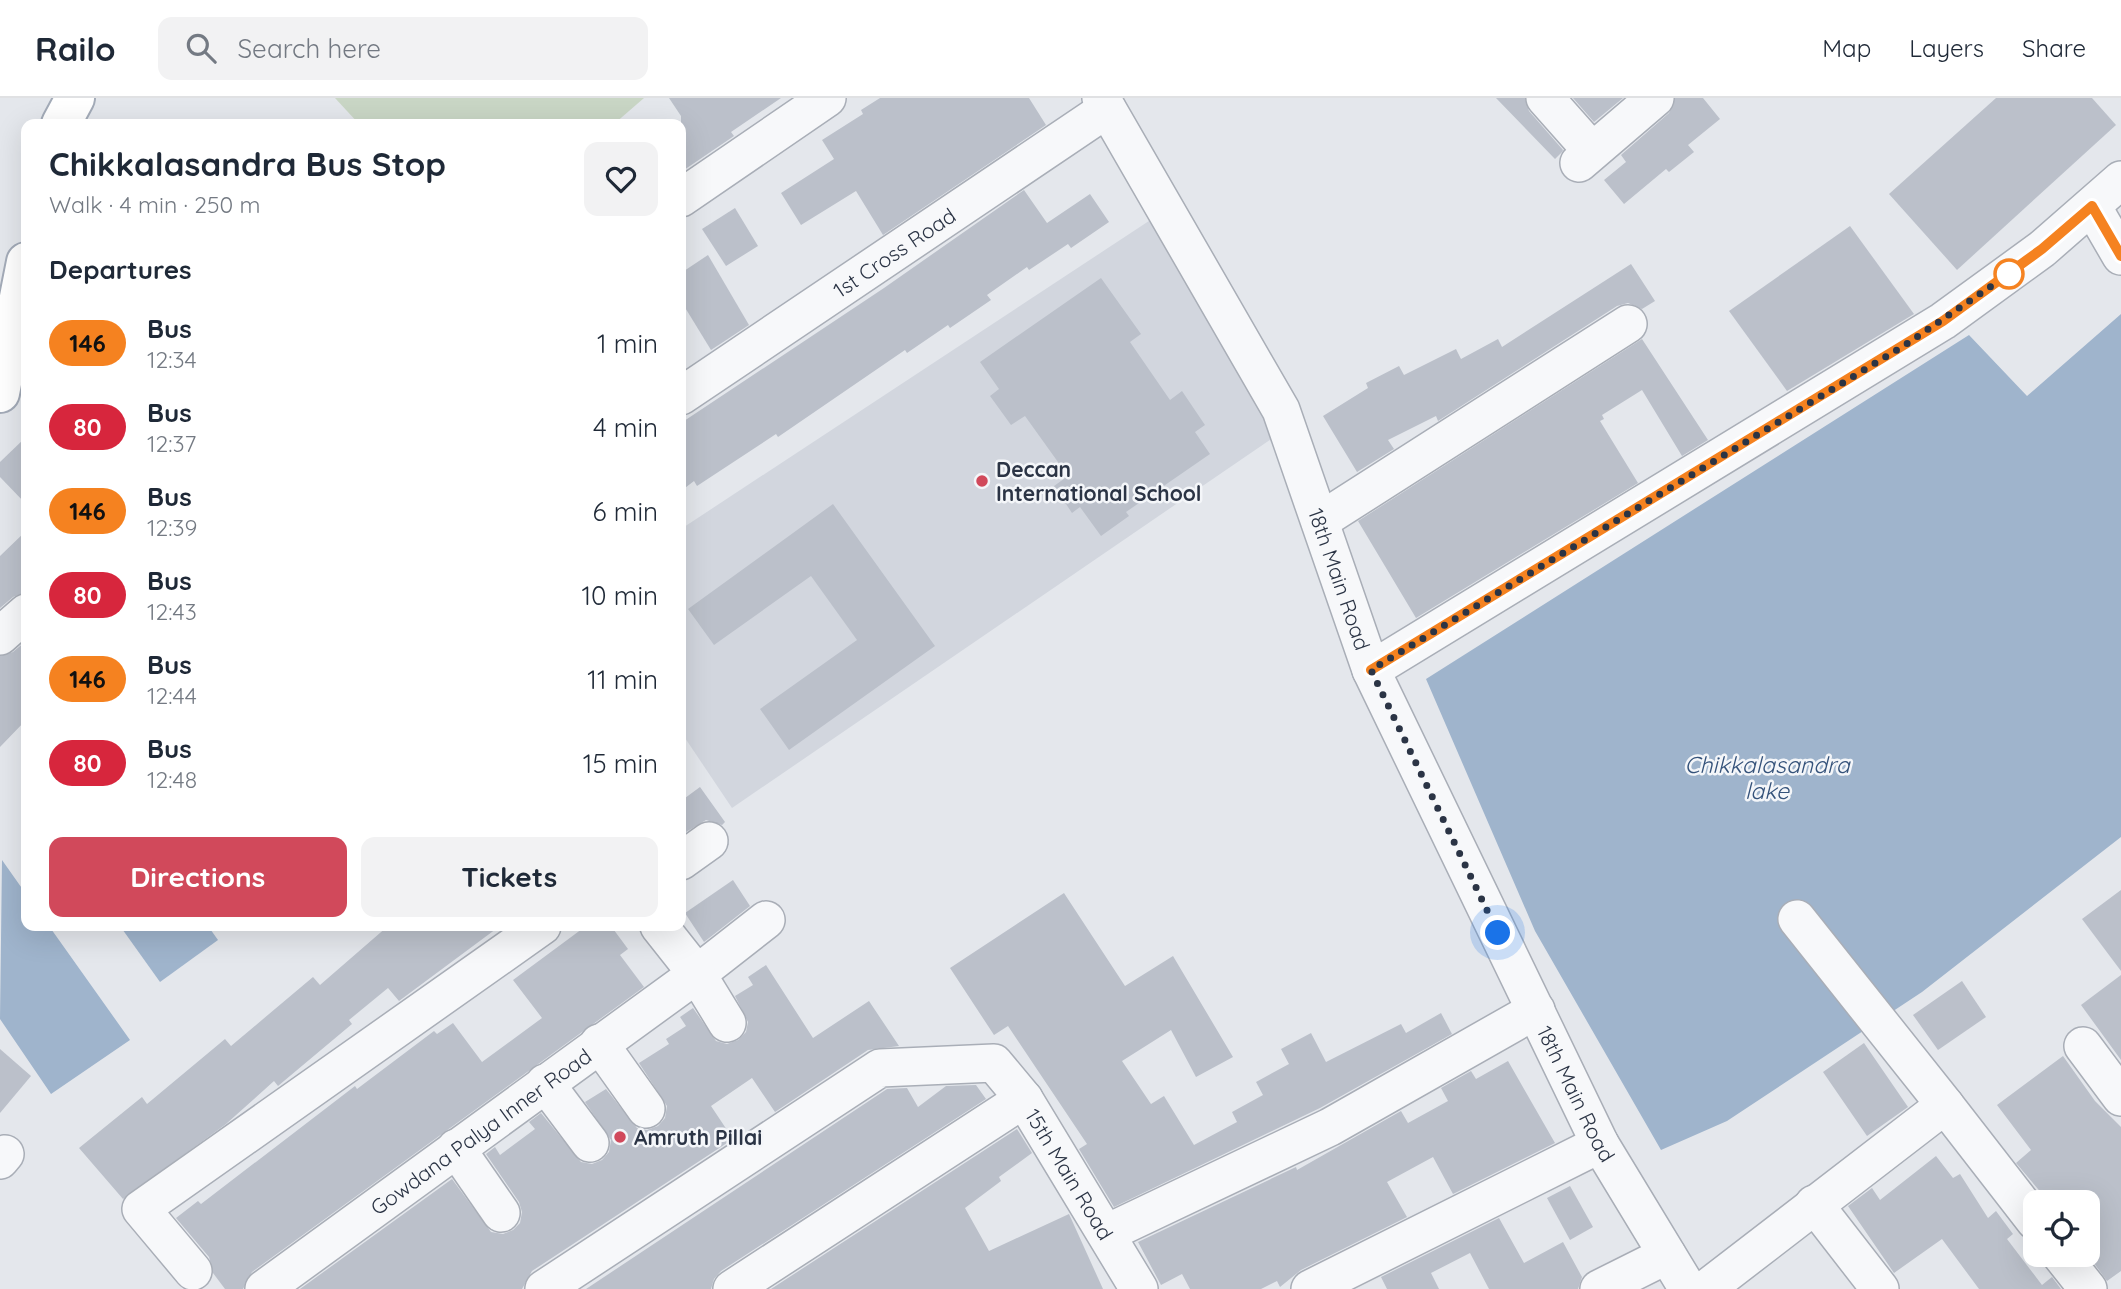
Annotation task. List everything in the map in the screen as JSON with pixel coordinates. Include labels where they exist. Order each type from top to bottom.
[{"type":"main road","points":[[64,119],[75,98]]},
{"type":"main road","points":[[0,393],[21,287]]},
{"type":"street","points":[[686,195],[827,98]]},
{"type":"street","points":[[1545,98],[1586,157],[1655,98]]},
{"type":"street","name":"1st Cross Road","points":[[686,393],[1104,104]]},
{"type":"street","name":"18th Main Road","points":[[1104,104],[1281,410],[1371,670],[1600,1143],[1688,1289]]},
{"type":"street","points":[[1371,670],[1943,321],[2042,249],[2121,180]]},
{"type":"street","points":[[2092,206],[2121,256]]},
{"type":"street","points":[[1320,521],[1628,324]]},
{"type":"street","points":[[0,636],[21,617]]},
{"type":"street","points":[[1797,919],[2023,1206]]},
{"type":"street","name":"Gowdana Palya Inner Road","points":[[264,1289],[697,974],[766,920]]},
{"type":"street","points":[[191,1283],[141,1209],[535,931]]},
{"type":"street","points":[[663,931],[697,974],[727,1023]]},
{"type":"street","points":[[1107,1233],[1330,1127],[1536,1010]]},
{"type":"street","points":[[599,1043],[646,1110]]},
{"type":"street","points":[[2083,1046],[2121,1097]]},
{"type":"street","name":"15th Main Road","points":[[544,1289],[880,1068],[994,1063],[1024,1099],[1139,1289]]},
{"type":"street","points":[[545,1083],[590,1143]]},
{"type":"street","points":[[732,1289],[1024,1099]]},
{"type":"street","points":[[1706,1289],[1945,1105]]},
{"type":"street","points":[[1310,1289],[1600,1143]]},
{"type":"street","points":[[456,1148],[501,1213]]},
{"type":"street","points":[[1814,1204],[1880,1289]]},
{"type":"street","points":[[1599,1289],[1667,1255]]},
{"type":"street","points":[[2071,1267],[2088,1289]]},
{"type":"shaded area","name":"Deccan International School","points":[[1155,217],[1280,433],[732,808],[686,739],[686,526]]},
{"type":"green space","points":[[335,98],[644,98],[620,119],[354,119]]},
{"type":"water","name":"Chikkalasandra lake","points":[[2121,314],[2121,837],[1922,992],[1727,1121],[1661,1150],[1535,931],[1426,679],[1969,335],[2027,396]]},
{"type":"water","points":[[2,860],[21,887],[21,931],[53,931],[130,1040],[51,1094],[0,1019]]},
{"type":"water","points":[[124,931],[212,931],[218,940],[160,982]]},
{"type":"building","points":[[669,98],[781,98],[731,132],[734,136],[686,169],[686,119],[681,119]]},
{"type":"building","points":[[880,98],[1029,98],[1046,125],[883,235],[856,191],[801,225],[781,193],[834,159],[822,140],[863,114],[861,110]]},
{"type":"building","points":[[1496,98],[1525,98],[1529,111],[1562,152],[1555,159]]},
{"type":"building","points":[[1573,98],[1623,98],[1594,122]]},
{"type":"building","points":[[1675,98],[1703,98],[1720,119],[1688,145],[1694,152],[1669,172],[1666,169],[1624,204],[1604,180],[1626,162],[1621,155],[1669,113]]},
{"type":"building","points":[[1996,98],[2092,98],[2116,125],[1957,270],[1889,194]]},
{"type":"building","points":[[1024,190],[1047,223],[1090,194],[1109,222],[1071,248],[1068,244],[1029,270],[1027,267],[987,295],[991,300],[950,328],[948,325],[907,353],[905,350],[778,437],[776,434],[697,486],[694,481],[686,487],[686,420],[884,288]]},
{"type":"building","points":[[735,208],[758,246],[726,266],[702,229]]},
{"type":"building","points":[[1850,226],[1914,314],[1787,391],[1729,311]]},
{"type":"building","points":[[708,255],[749,325],[711,350],[686,309],[686,270]]},
{"type":"building","points":[[1631,264],[1655,301],[1642,309],[1628,303],[1617,306],[1438,421],[1436,416],[1388,440],[1394,449],[1357,472],[1323,416],[1368,388],[1366,383],[1399,366],[1404,375],[1456,349],[1461,359],[1498,339],[1502,347]]},
{"type":"building","points":[[1101,278],[1141,334],[1130,342],[1170,400],[1182,391],[1205,425],[1195,432],[1210,454],[1126,512],[1129,516],[1101,536],[1080,507],[1072,513],[1054,486],[1068,476],[1025,416],[1011,425],[990,396],[999,389],[980,362]]},
{"type":"building","points":[[1642,339],[1708,440],[1682,456],[1642,390],[1602,415],[1604,419],[1600,421],[1638,483],[1416,618],[1358,521]]},
{"type":"building","points":[[21,442],[21,499],[0,477],[0,462]]},
{"type":"building","points":[[833,504],[935,646],[789,750],[760,709],[857,640],[811,576],[714,645],[688,609]]},
{"type":"building","points":[[21,536],[21,594],[0,608],[0,556]]},
{"type":"building","points":[[21,645],[21,725],[0,747],[0,656],[13,652]]},
{"type":"building","points":[[700,787],[725,822],[722,825],[706,820],[686,832],[686,797]]},
{"type":"building","points":[[733,880],[750,906],[704,942],[686,912]]},
{"type":"building","points":[[2121,890],[2121,971],[2082,919]]},
{"type":"building","points":[[1064,893],[1125,986],[1173,956],[1233,1057],[1196,1077],[1171,1030],[1122,1061],[1151,1104],[1164,1096],[1194,1145],[1237,1122],[1232,1112],[1263,1095],[1256,1082],[1289,1064],[1281,1049],[1311,1033],[1326,1062],[1401,1024],[1406,1033],[1441,1013],[1452,1034],[1320,1108],[1114,1207],[1079,1149],[1087,1144],[1008,1026],[994,1035],[950,968]]},
{"type":"building","points":[[382,931],[493,931],[399,1001],[388,988],[349,1020],[352,1024],[278,1086],[274,1081],[226,1124],[123,1199],[79,1148],[142,1097],[147,1104],[225,1039],[231,1046],[313,977],[320,985]]},
{"type":"building","points":[[579,931],[615,931],[628,949],[620,955],[644,987],[252,1272],[243,1289],[225,1289],[213,1273],[209,1257],[176,1218],[198,1201],[201,1204],[355,1086],[357,1089],[434,1031],[437,1034],[453,1023],[482,1062],[542,1018],[513,980]]},
{"type":"building","points":[[766,965],[813,1038],[869,1001],[899,1046],[868,1050],[775,1112],[752,1078],[711,1106],[733,1139],[532,1271],[522,1289],[300,1289],[452,1179],[491,1232],[503,1234],[513,1230],[520,1223],[522,1212],[519,1202],[486,1154],[495,1147],[500,1155],[535,1129],[529,1122],[541,1113],[581,1162],[592,1164],[602,1160],[609,1152],[611,1140],[585,1102],[606,1089],[637,1128],[647,1130],[658,1126],[665,1118],[667,1106],[639,1063],[669,1044],[666,1039],[686,1026],[680,1017],[693,1008],[716,1041],[727,1044],[738,1040],[746,1032],[748,1022],[735,996],[753,985],[748,977]]},
{"type":"building","points":[[2121,975],[2121,1060],[2081,1005]]},
{"type":"building","points":[[1962,981],[1986,1017],[1938,1050],[1913,1015]]},
{"type":"building","points":[[1864,1043],[1908,1107],[1867,1136],[1823,1072]]},
{"type":"building","points":[[0,1049],[31,1076],[0,1113]]},
{"type":"building","points":[[2063,1056],[2095,1101],[2121,1127],[2121,1271],[2107,1281],[2097,1267],[2100,1267],[2100,1190],[2039,1190],[2016,1163],[2031,1150],[1997,1105]]},
{"type":"building","points":[[1508,1061],[1555,1143],[1453,1194],[1433,1157],[1387,1182],[1407,1217],[1301,1270],[1280,1287],[1277,1281],[1261,1289],[1190,1289],[1182,1274],[1161,1285],[1138,1242],[1296,1167],[1297,1170],[1401,1111],[1408,1123],[1448,1101],[1441,1088],[1471,1071],[1476,1079]]},
{"type":"building","points":[[976,1085],[986,1099],[721,1271],[714,1279],[711,1289],[586,1289],[887,1089],[907,1088],[918,1107],[946,1086]]},
{"type":"building","points":[[1017,1129],[1032,1153],[999,1177],[1001,1181],[965,1208],[989,1251],[1069,1214],[1103,1289],[771,1289]]},
{"type":"building","points":[[1936,1156],[1953,1178],[1960,1174],[1988,1218],[1996,1211],[2013,1234],[2007,1239],[2023,1260],[2023,1267],[2028,1267],[2042,1285],[2052,1277],[2061,1289],[1979,1289],[1942,1239],[1894,1273],[1848,1206],[1872,1188],[1880,1200]]},
{"type":"building","points":[[1570,1186],[1593,1227],[1570,1240],[1547,1198]]},
{"type":"building","points":[[1499,1218],[1524,1263],[1563,1242],[1582,1277],[1578,1289],[1489,1289],[1470,1253],[1431,1273],[1439,1289],[1387,1289],[1381,1277]]},
{"type":"bus line","name":"146","points":[[1371,670],[1943,321],[2042,249],[2092,206],[2121,256]]},
{"type":"place","name":"Deccan International School","points":[[982,481]]},
{"type":"place","name":"Amruth Pillai","points":[[620,1137]]},
{"type":"route","points":[[1498,933],[1371,670],[1905,345],[2009,274]]}]
